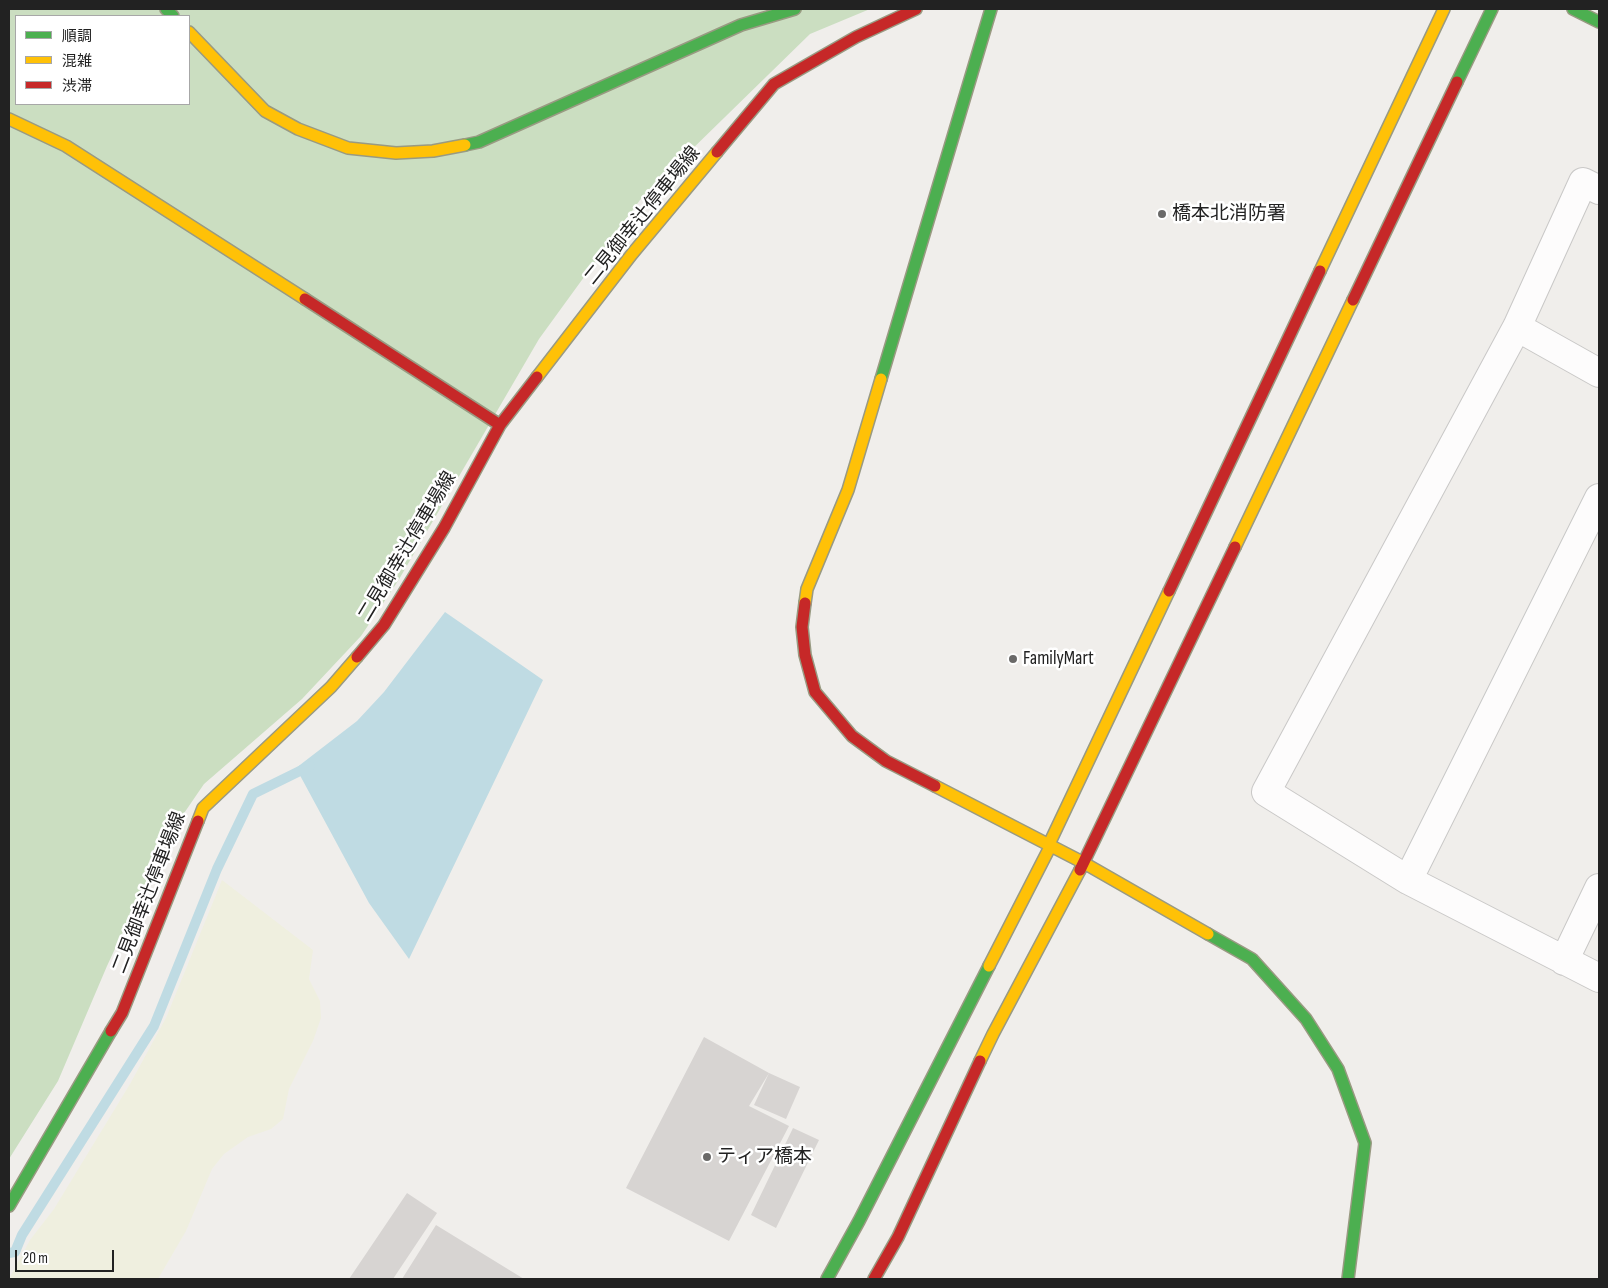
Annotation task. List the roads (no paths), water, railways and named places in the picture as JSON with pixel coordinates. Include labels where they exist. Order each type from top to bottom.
[{"type":"street","points":[[190,33],[265,111],[298,129],[348,148],[396,153],[433,151],[479,142],[741,25],[795,9]]},
{"type":"street","name":"二見御幸辻停車場線","points":[[9,1206],[122,1013],[202,808],[331,687],[384,625],[444,528],[500,425],[632,254],[774,84],[856,37],[916,9]]},
{"type":"street","points":[[991,9],[848,490],[807,589],[802,627],[805,655],[814,692],[852,736],[886,761],[1084,864],[1252,959],[1306,1020],[1338,1069],[1365,1143],[1348,1279]]},
{"type":"street","points":[[827,1279],[859,1221],[1050,847],[1051,840],[1444,9]]},
{"type":"street","points":[[874,1279],[898,1236],[993,1034],[1084,864],[1492,9]]},
{"type":"street","points":[[1573,9],[1599,22]]},
{"type":"street","points":[[9,119],[66,146],[500,425]]},
{"type":"street","points":[[1599,190],[1583,182],[1517,326],[1266,792],[1408,880],[1599,978]]},
{"type":"street","points":[[1517,326],[1599,373]]},
{"type":"street","points":[[1408,880],[1599,498]]},
{"type":"street","points":[[1564,961],[1599,888]]},
{"type":"water","points":[[445,612],[543,680],[409,959],[369,903],[296,768],[357,721],[384,692]]},
{"type":"waterway","points":[[9,1253],[15,1252],[22,1235],[154,1026],[217,869],[253,794],[310,766]]},
{"type":"place","name":"橋本北消防署","points":[[1162,214]]},
{"type":"place","name":"FamilyMart","points":[[1013,659]]},
{"type":"place","name":"ティア橋本","points":[[707,1157]]}]
